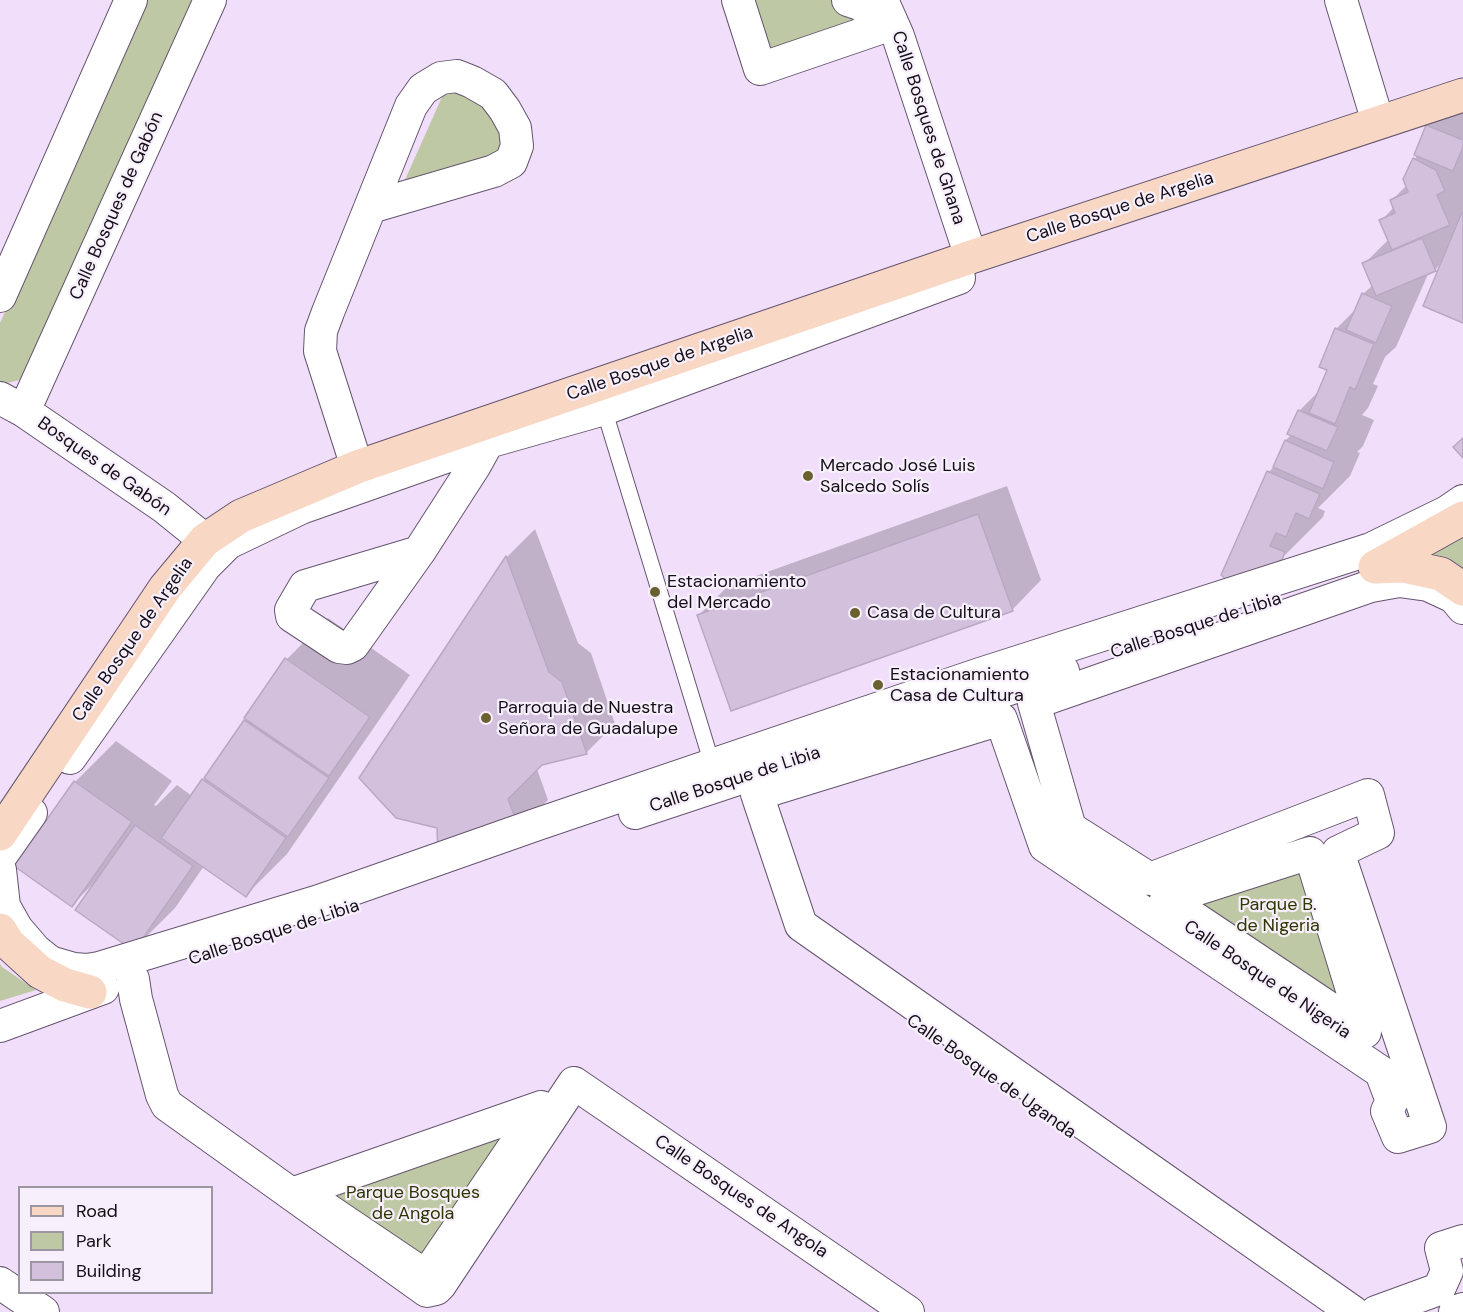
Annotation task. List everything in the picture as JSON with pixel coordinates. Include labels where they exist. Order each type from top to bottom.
[{"type":"street","points":[[0,296],[131,0]]},
{"type":"street","name":"Calle Bosques de Gabón","points":[[12,405],[210,0]]},
{"type":"street","points":[[727,0],[754,82],[898,36]]},
{"type":"street","points":[[738,0],[760,69],[880,28],[863,6],[848,0]]},
{"type":"street","name":"Calle Bosques de Ghana","points":[[882,0],[898,36],[971,257]]},
{"type":"street","points":[[1341,0],[1378,122]]},
{"type":"street","points":[[357,467],[320,351],[321,331],[411,106],[423,89],[441,78],[457,76],[493,94],[505,110],[514,128],[518,146],[510,162],[494,171],[371,207]]},
{"type":"street","name":"Calle Bosque de Argelia","points":[[0,834],[165,588],[206,540],[241,516],[357,467],[493,431],[601,398],[971,257],[1463,95]]},
{"type":"street","points":[[601,398],[1157,204],[1463,110]]},
{"type":"street","name":"Bosques de Gabón","points":[[12,405],[165,507],[206,540]]},
{"type":"street","points":[[419,552],[493,431]]},
{"type":"street","points":[[0,857],[205,566],[228,543],[301,508],[493,431]]},
{"type":"street","points":[[0,870],[4,906],[17,929],[34,950],[50,962],[87,970],[723,777],[980,674],[1371,549],[1447,512],[1463,501]]},
{"type":"street","name":"Calle Bosque de Libia","points":[[0,1026],[90,992],[723,777],[1010,688],[1375,567],[1463,518]]},
{"type":"street","points":[[1375,567],[1404,566],[1441,574],[1463,589]]},
{"type":"street","points":[[1353,1312],[801,925],[757,794],[1001,719],[1045,846],[1381,1072],[1392,1101],[1387,1111],[1398,1137],[1430,1127],[1338,852],[1378,833],[1368,795],[1150,879],[1070,828],[1034,703],[1371,586],[1399,581],[1428,585],[1454,597],[1463,608]]},
{"type":"street","name":"Calle Bosque de Nigeria","points":[[1010,688],[1055,832],[1062,839],[1393,1065]]},
{"type":"street","name":"Calle Bosque de Uganda","points":[[723,777],[791,938],[1330,1312]]},
{"type":"street","points":[[1314,844],[1341,953],[1365,1032],[1166,900],[1314,844],[1362,818]]},
{"type":"street","points":[[1141,894],[1314,844]]},
{"type":"street","name":"Calle Bosque de Nigeria","points":[[1314,844],[1412,1114]]},
{"type":"street","points":[[0,930],[8,943],[40,972],[65,985],[90,992]]},
{"type":"street","points":[[133,978],[164,1100],[171,1108],[422,1288],[431,1291],[440,1285],[574,1083]]},
{"type":"street","points":[[273,1182],[574,1083]]},
{"type":"street","name":"Calle Bosques de Angola","points":[[574,1083],[908,1312]]},
{"type":"street","points":[[541,1107],[426,1276],[300,1191],[311,1187],[541,1107]]},
{"type":"street","points":[[1376,1312],[1439,1289],[1447,1271],[1441,1248],[1462,1255]]},
{"type":"street","points":[[0,1282],[43,1312]]},
{"type":"street","points":[[1419,1312],[1463,1297]]},
{"type":"street","points":[[1455,1312],[1463,1309]]},
{"type":"lane","points":[[601,398],[723,777]]},
{"type":"green space","points":[[145,0],[194,0],[23,379],[4,384],[0,382],[0,323]]},
{"type":"green space","points":[[738,0],[848,0],[880,28],[760,69]]},
{"type":"green space","points":[[446,88],[500,108],[513,150],[404,182]]},
{"type":"green space","points":[[1463,535],[1463,568],[1456,563],[1427,554]]},
{"type":"green space","name":"Parque B. de Nigeria","points":[[1310,853],[1365,1032],[1166,899]]},
{"type":"green space","points":[[0,964],[2,967],[36,990],[0,1001]]},
{"type":"green space","name":"Parque Bosques de Angola","points":[[527,1117],[425,1266],[314,1191]]},
{"type":"building","points":[[1426,125],[1463,140],[1463,147],[1453,171],[1414,155]]},
{"type":"building","points":[[1413,158],[1436,170],[1445,191],[1437,195],[1450,225],[1392,250],[1379,220],[1395,213],[1390,200],[1408,192],[1403,179]]},
{"type":"building","points":[[1463,212],[1463,323],[1423,306]]},
{"type":"building","points":[[1422,238],[1436,271],[1376,296],[1362,263]]},
{"type":"building","points":[[1362,293],[1392,306],[1376,343],[1346,330]]},
{"type":"building","points":[[1335,328],[1374,344],[1355,390],[1350,387],[1335,424],[1309,413],[1327,370],[1319,367]]},
{"type":"building","points":[[1298,410],[1338,427],[1327,451],[1287,434]]},
{"type":"building","points":[[1463,438],[1463,458],[1453,447]]},
{"type":"building","points":[[1285,440],[1334,462],[1323,489],[1273,467]]},
{"type":"building","points":[[1267,471],[1320,494],[1309,519],[1296,513],[1286,537],[1276,533],[1270,546],[1285,552],[1282,560],[1229,582],[1221,575]]},
{"type":"building","name":"Casa de Cultura","points":[[978,514],[1013,611],[731,711],[697,615]]},
{"type":"building","name":"Parroquia de Nuestra Señora de Guadalupe","points":[[506,556],[549,672],[562,682],[587,754],[542,765],[508,799],[520,830],[438,859],[437,828],[396,818],[359,778]]},
{"type":"building","points":[[285,658],[370,717],[329,776],[244,718]]},
{"type":"building","points":[[244,720],[329,778],[288,837],[204,778]]},
{"type":"building","points":[[202,779],[286,838],[246,897],[161,838]]},
{"type":"building","points":[[74,781],[132,822],[72,907],[14,866]]},
{"type":"building","points":[[135,825],[193,866],[134,951],[75,910]]},
{"type":"place","name":"Mercado José Luis Salcedo Solís","points":[[808,476]]},
{"type":"place","name":"Estacionamiento del Mercado","points":[[655,592]]},
{"type":"place","name":"Casa de Cultura","points":[[855,613]]},
{"type":"place","name":"Estacionamiento Casa de Cultura","points":[[878,685]]},
{"type":"place","name":"Parroquia de Nuestra Señora de Guadalupe","points":[[486,718]]}]
